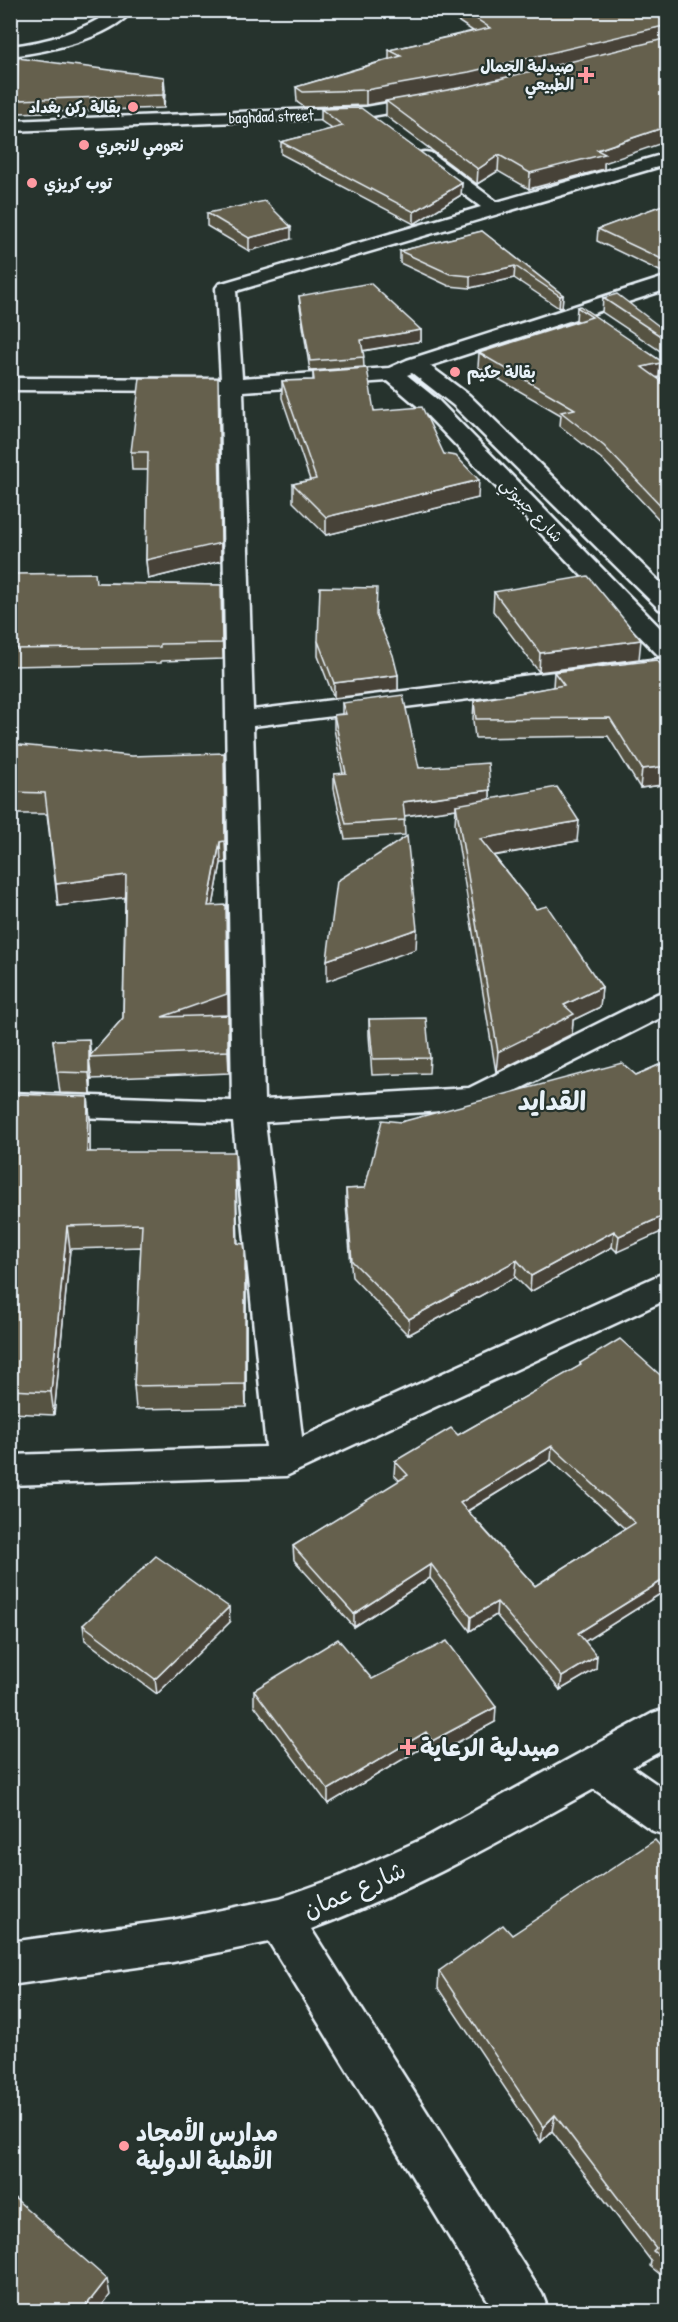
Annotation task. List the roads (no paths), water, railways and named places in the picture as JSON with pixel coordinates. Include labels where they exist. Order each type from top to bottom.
[{"type":"street","points":[[10,51],[47,46],[93,32],[126,10]]},
{"type":"street","name":"baghdad street","points":[[10,126],[366,112],[446,98]]},
{"type":"street","points":[[366,112],[385,126]]},
{"type":"street","points":[[412,147],[496,210]]},
{"type":"street","points":[[286,1461],[248,1112],[232,385],[226,288],[467,219],[668,158]]},
{"type":"street","points":[[467,219],[484,233]]},
{"type":"street","points":[[10,384],[232,385],[393,374],[414,364],[668,282]]},
{"type":"street","points":[[562,296],[599,322]]},
{"type":"street","name":"شارع جيبوتي","points":[[414,364],[461,400],[668,604]]},
{"type":"street","name":"شارع جيبوتي","points":[[393,374],[430,405],[668,651]]},
{"type":"street","points":[[240,720],[668,666]]},
{"type":"street","points":[[10,1104],[248,1112],[475,1098],[668,1001]]},
{"type":"street","points":[[10,1470],[286,1461],[668,1284]]},
{"type":"street","name":"شارع عمان","points":[[10,1964],[173,1941],[280,1919],[347,1895],[442,1851],[668,1726]]},
{"type":"street","points":[[597,1767],[668,1817]]},
{"type":"street","points":[[280,1919],[524,2312]]},
{"type":"place","name":"صيدلية الجمال الطبيعي","points":[[586,75]]},
{"type":"place","name":"بقالة ركن بغداد","points":[[133,107]]},
{"type":"place","name":"نعومي لانجري","points":[[84,145]]},
{"type":"place","name":"توب كريزي","points":[[32,183]]},
{"type":"place","name":"بقالة حكيم","points":[[455,372]]},
{"type":"place","name":"صيدلية الرعاية","points":[[408,1747]]},
{"type":"place","name":"مدارس الأمجاد الأهلية الدولية","points":[[124,2146]]},
{"type":"district","name":"القدايد","points":[[552,1100]]}]
